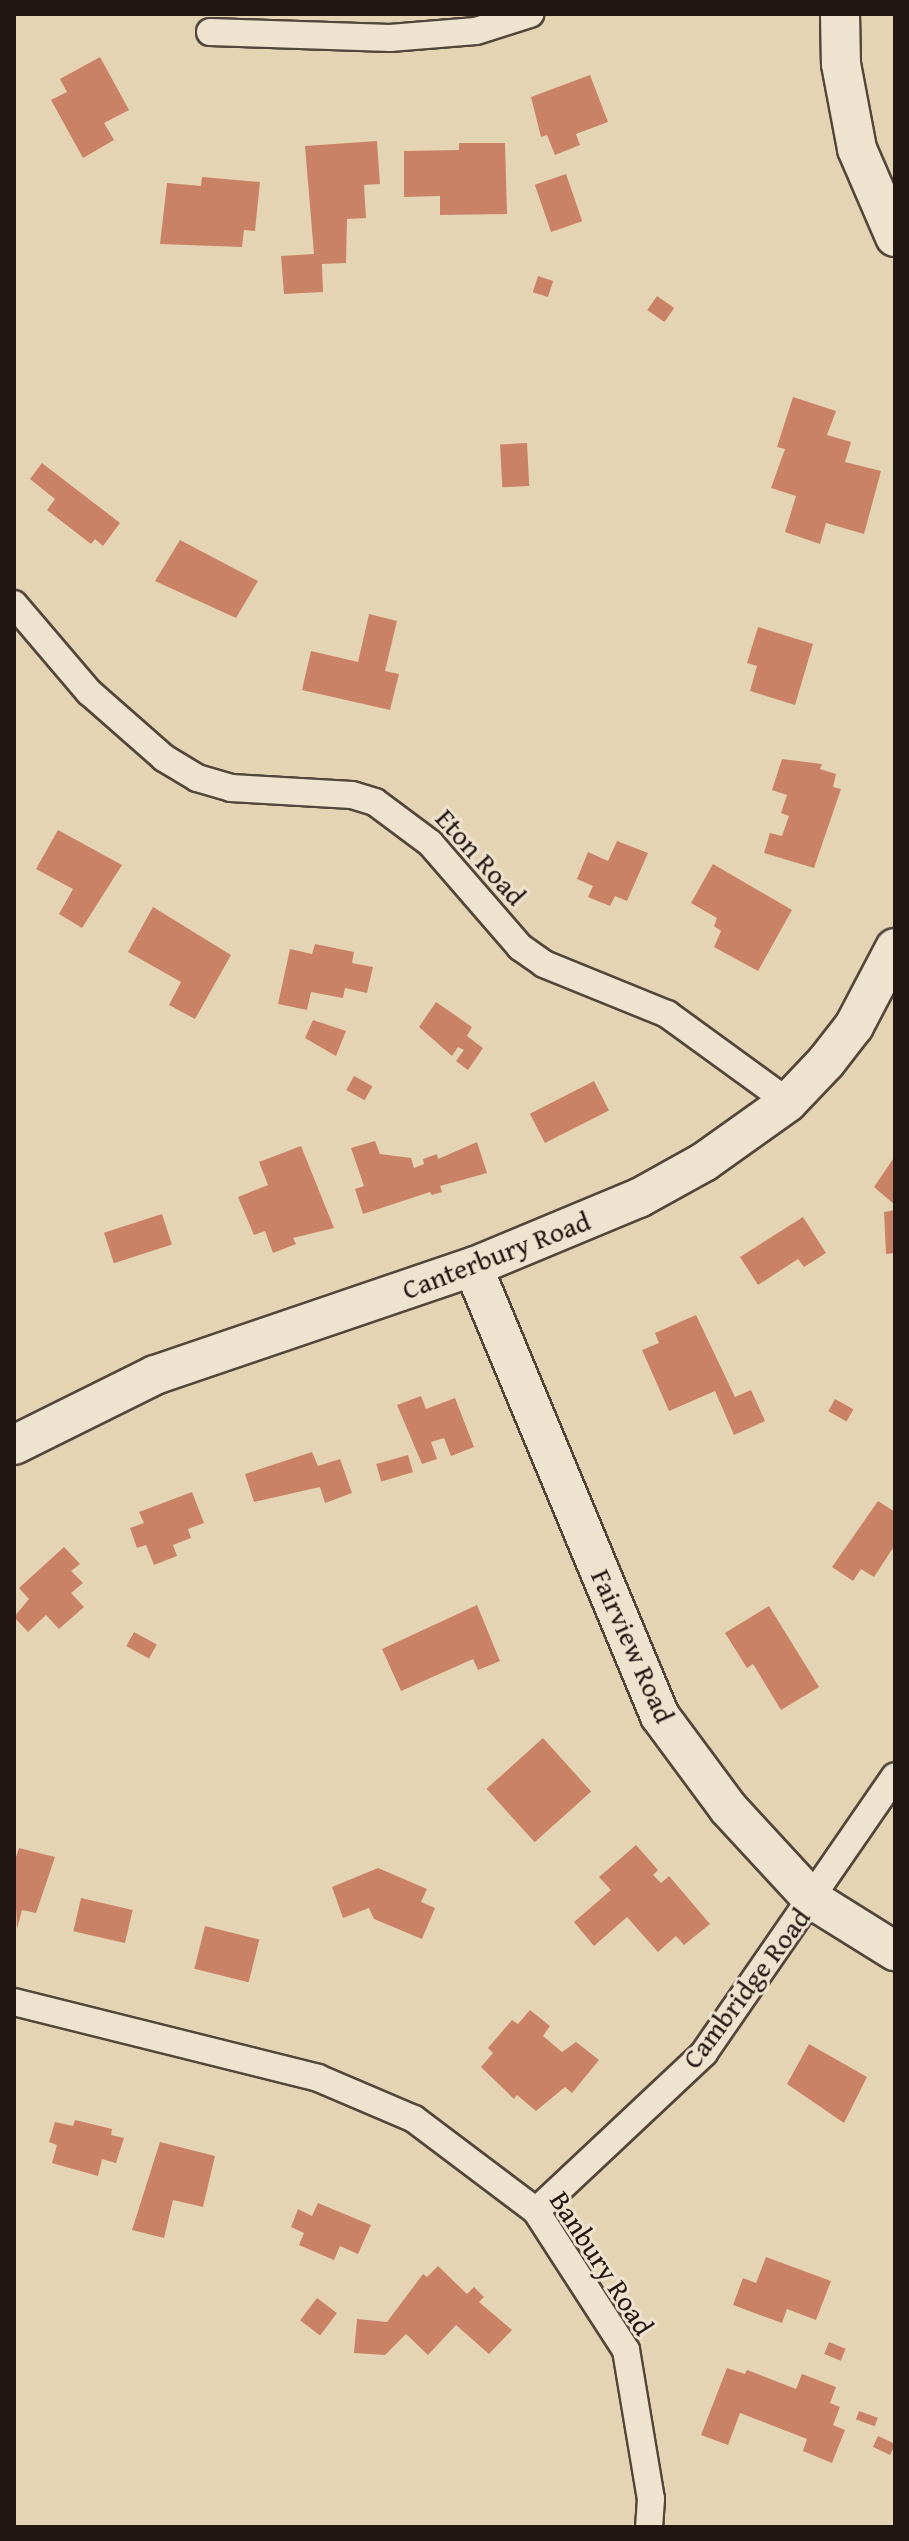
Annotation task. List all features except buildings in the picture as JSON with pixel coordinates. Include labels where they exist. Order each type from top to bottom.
[{"type":"street","points":[[210,32],[390,38],[476,31],[530,14]]},
{"type":"street","points":[[840,14],[841,64],[857,149],[895,237]]},
{"type":"street","name":"Eton Road","points":[[14,604],[89,692],[164,758],[197,778],[231,788],[352,795],[375,802],[430,843],[520,947],[544,964],[667,1014],[788,1102]]},
{"type":"street","name":"Canterbury Road","points":[[14,1445],[155,1375],[473,1267],[639,1198],[704,1162],[788,1102],[854,1026],[895,948]]},
{"type":"street","name":"Fairview Road","points":[[473,1267],[660,1716],[728,1808],[813,1900],[895,1951]]},
{"type":"street","name":"Cambridge Road","points":[[536,2211],[704,2053],[813,1900],[895,1776]]},
{"type":"street","name":"Banbury Road","points":[[14,2002],[318,2078],[414,2119],[536,2211],[626,2350],[651,2499],[649,2527]]}]
